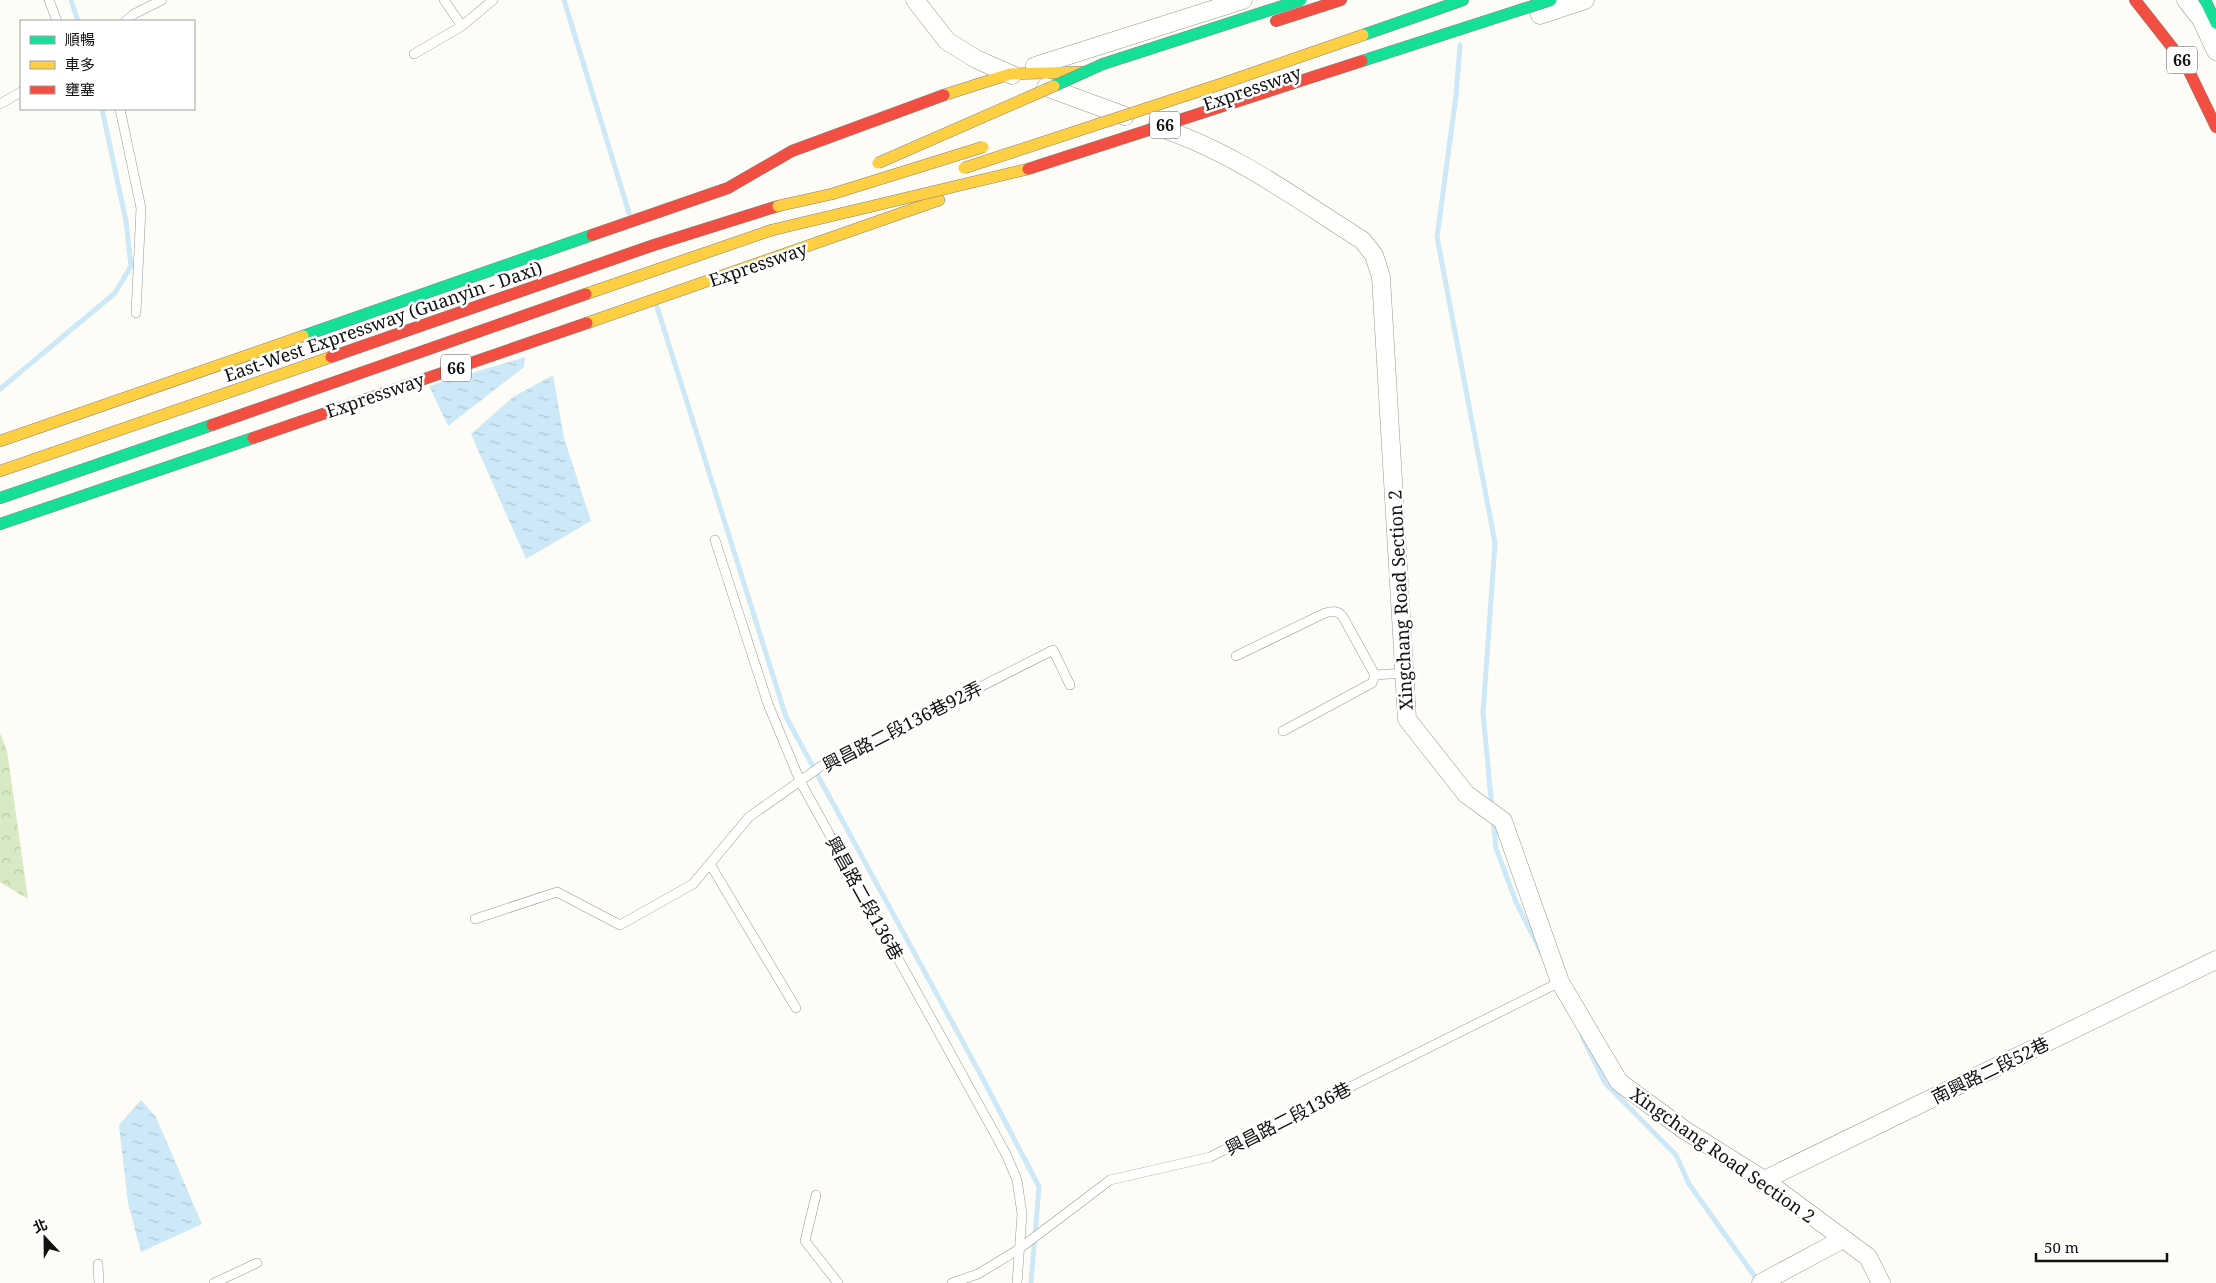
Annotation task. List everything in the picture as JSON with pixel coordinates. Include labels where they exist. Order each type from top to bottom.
[{"type":"main road","points":[[866,169],[1103,64],[1301,0]]},
{"type":"main road","points":[[1268,23],[1341,0]]},
{"type":"main road","points":[[950,172],[1224,82],[1463,0]]},
{"type":"main road","name":"Expressway","points":[[0,524],[911,210],[1030,164],[1514,0]]},
{"type":"main road","name":"66","points":[[0,498],[282,402],[641,274],[772,230],[1030,169],[1551,0]]},
{"type":"main road","name":"66","points":[[2135,0],[2186,65],[2216,128]]},
{"type":"main road","points":[[2205,0],[2216,23]]},
{"type":"main road","points":[[0,441],[728,188],[792,151],[924,101],[1010,74],[1098,72],[1187,49],[1232,35]]},
{"type":"main road","points":[[1083,114],[1120,102]]},
{"type":"main road","points":[[778,206],[832,194],[991,145]]},
{"type":"main road","points":[[778,206],[848,176]]},
{"type":"main road","points":[[772,230],[912,185]]},
{"type":"main road","name":"East-West Expressway (Guanyin - Daxi)","points":[[0,471],[654,246],[778,206]]},
{"type":"street","name":"Xingchang Road Section 2","points":[[915,0],[948,41],[976,60],[1146,124],[1173,132],[1243,166],[1362,240],[1374,255],[1381,277],[1407,719],[1466,794],[1503,821],[1560,982],[1619,1082],[1683,1129],[1764,1180],[1868,1257],[1881,1283]]},
{"type":"street","points":[[1010,74],[1243,0]]},
{"type":"street","name":"Expressway","points":[[1173,132],[1585,0]]},
{"type":"street","points":[[2186,0],[2200,19],[2216,51]]},
{"type":"street","name":"南興路二段52巷","points":[[1764,1180],[2216,960]]},
{"type":"street","points":[[1764,1282],[1843,1240]]},
{"type":"lane","points":[[49,0],[57,20]]},
{"type":"lane","points":[[127,20],[134,14],[162,0]]},
{"type":"lane","points":[[444,0],[462,26]]},
{"type":"lane","points":[[414,54],[462,26],[493,0]]},
{"type":"lane","points":[[0,104],[20,93]]},
{"type":"lane","points":[[120,110],[141,208],[136,313]]},
{"type":"lane","name":"興昌路二段136巷","points":[[714,540],[768,704],[800,781],[1006,1154],[1017,1180],[1022,1214],[1017,1283]]},
{"type":"lane","points":[[1236,656],[1325,612],[1334,611],[1340,613],[1343,617],[1375,675],[1372,683],[1283,731]]},
{"type":"lane","name":"興昌路二段136巷92弄","points":[[475,919],[556,892],[620,925],[693,884],[749,817],[837,755],[925,715],[1053,650],[1070,685]]},
{"type":"lane","points":[[1375,675],[1404,673]]},
{"type":"lane","points":[[710,864],[796,1008]]},
{"type":"lane","name":"興昌路二段136巷","points":[[952,1283],[978,1274],[1019,1249],[1110,1180],[1210,1157],[1560,982]]},
{"type":"lane","points":[[816,1195],[805,1241],[838,1283]]},
{"type":"lane","points":[[214,1283],[256,1263]]},
{"type":"lane","points":[[98,1264],[100,1283]]},
{"type":"green space","points":[[0,733],[7,751],[28,899],[0,882]]},
{"type":"water","points":[[525,357],[524,367],[448,426],[429,386]]},
{"type":"water","points":[[553,375],[564,438],[591,521],[526,559],[471,434],[513,397]]},
{"type":"water","points":[[141,1100],[156,1117],[202,1224],[141,1252],[128,1203],[119,1125]]},
{"type":"waterway","points":[[71,0],[78,20]]},
{"type":"waterway","points":[[564,0],[629,213]]},
{"type":"waterway","points":[[1460,45],[1456,96],[1437,237],[1495,543],[1483,713],[1492,809]]},
{"type":"waterway","points":[[0,389],[115,293],[131,266],[126,221],[102,110]]},
{"type":"waterway","points":[[657,307],[786,717],[984,1081],[1039,1187],[1031,1283]]},
{"type":"waterway","points":[[1493,820],[1496,848],[1516,902],[1542,954]]},
{"type":"waterway","points":[[1582,1036],[1605,1083],[1676,1155],[1689,1184],[1758,1281]]},
{"type":"traffic: fast","points":[[1054,86],[1103,64],[1301,0]]},
{"type":"traffic: fast","points":[[1432,11],[1463,0]]},
{"type":"traffic: fast","points":[[1362,61],[1551,0]]},
{"type":"traffic: fast","points":[[2205,0],[2216,23]]},
{"type":"traffic: fast","points":[[1363,35],[1432,11]]},
{"type":"traffic: fast","points":[[303,336],[592,235]]},
{"type":"traffic: fast","points":[[0,498],[212,425]]},
{"type":"traffic: fast","points":[[0,524],[253,438]]},
{"type":"traffic: slow","points":[[964,168],[1224,83],[1363,35]]},
{"type":"traffic: slow","points":[[944,95],[1010,74],[1085,72]]},
{"type":"traffic: slow","points":[[878,163],[1054,86]]},
{"type":"traffic: slow","points":[[778,206],[832,194],[983,147]]},
{"type":"traffic: slow","points":[[772,230],[1028,169]]},
{"type":"traffic: slow","points":[[587,323],[939,200]]},
{"type":"traffic: slow","points":[[586,294],[772,230]]},
{"type":"traffic: slow","points":[[0,441],[303,336]]},
{"type":"traffic: slow","points":[[0,471],[331,357]]},
{"type":"traffic: jam","points":[[1276,21],[1341,0]]},
{"type":"traffic: jam","points":[[2135,0],[2186,65],[2216,127]]},
{"type":"traffic: jam","points":[[1028,169],[1362,61]]},
{"type":"traffic: jam","points":[[592,235],[728,188],[792,151],[944,95]]},
{"type":"traffic: jam","points":[[331,357],[654,245],[778,206]]},
{"type":"traffic: jam","points":[[212,425],[586,294]]},
{"type":"traffic: jam","points":[[253,438],[587,323]]}]
